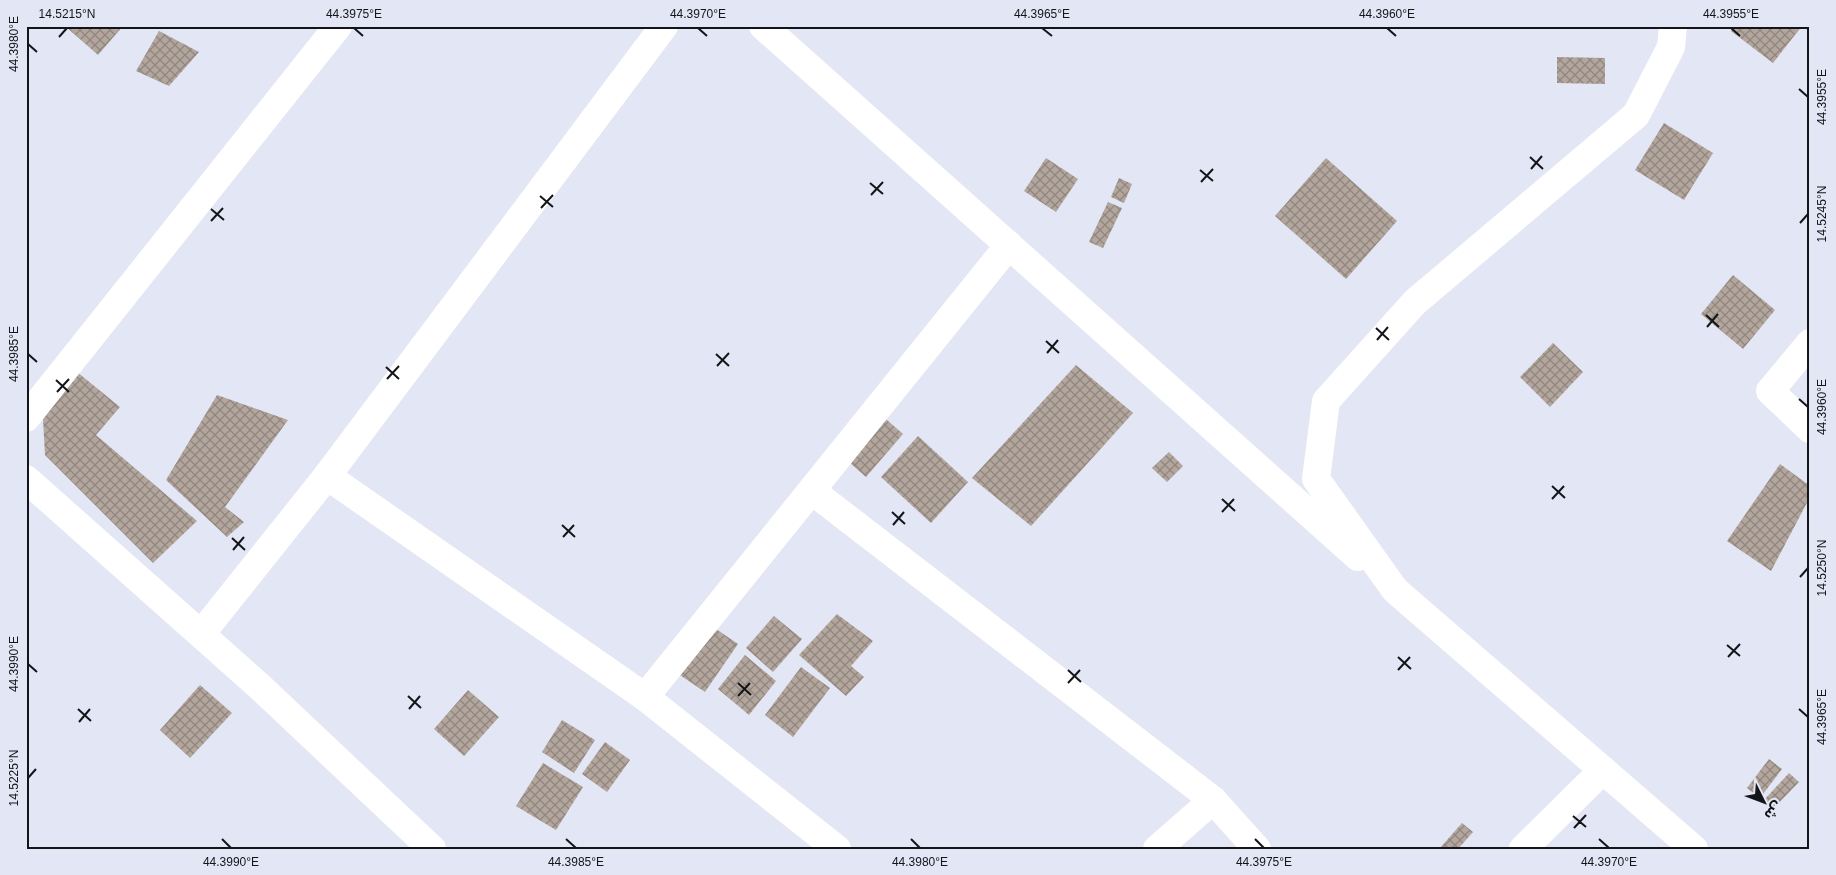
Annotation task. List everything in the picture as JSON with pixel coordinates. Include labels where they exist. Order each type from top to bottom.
[{"type":"street","points":[[26,418],[338,26]]},
{"type":"street","points":[[201,634],[327,476],[664,26]]},
{"type":"street","points":[[763,26],[1395,590],[1694,849]]},
{"type":"street","points":[[1395,590],[1316,478],[1326,402],[1416,302],[1636,116],[1671,47],[1673,26]]},
{"type":"street","points":[[644,697],[812,491],[1008,245]]},
{"type":"street","points":[[1810,343],[1770,391],[1810,428]]},
{"type":"street","points":[[327,476],[644,697],[837,849]]},
{"type":"street","points":[[26,479],[259,686],[432,849]]},
{"type":"street","points":[[812,491],[1213,800],[1257,849]]},
{"type":"street","points":[[1522,849],[1603,770]]},
{"type":"street","points":[[1157,849],[1213,800]]},
{"type":"building","points":[[65,26],[123,26],[98,55]]},
{"type":"building","points":[[1734,26],[1802,26],[1773,63],[1731,31]]},
{"type":"building","points":[[159,31],[199,52],[169,86],[136,71]]},
{"type":"building","points":[[1557,57],[1605,58],[1605,84],[1557,83]]},
{"type":"building","points":[[1664,123],[1713,153],[1684,200],[1635,170]]},
{"type":"building","points":[[1046,158],[1078,179],[1056,212],[1024,191]]},
{"type":"building","points":[[1326,158],[1397,221],[1346,279],[1275,216]]},
{"type":"building","points":[[1119,178],[1132,184],[1124,203],[1111,197]]},
{"type":"building","points":[[1108,202],[1122,208],[1103,248],[1089,242]]},
{"type":"building","points":[[1733,275],[1775,310],[1743,349],[1701,314]]},
{"type":"building","points":[[1553,343],[1583,372],[1550,407],[1520,377]]},
{"type":"building","points":[[1076,365],[1133,413],[1031,526],[972,478]]},
{"type":"building","points":[[71,367],[120,407],[96,435],[197,521],[153,563],[45,455],[43,419]]},
{"type":"building","points":[[217,395],[288,420],[225,507],[244,522],[227,537],[166,480]]},
{"type":"building","points":[[879,413],[903,434],[866,477],[842,456]]},
{"type":"building","points":[[918,436],[968,482],[931,523],[881,477]]},
{"type":"building","points":[[1169,452],[1183,466],[1167,482],[1152,468]]},
{"type":"building","points":[[1780,464],[1810,486],[1810,497],[1771,571],[1727,541]]},
{"type":"building","points":[[837,614],[873,641],[851,666],[864,677],[846,696],[799,655]]},
{"type":"building","points":[[697,616],[738,644],[705,692],[671,669]]},
{"type":"building","points":[[774,616],[802,639],[773,672],[746,648]]},
{"type":"building","points":[[745,655],[776,681],[749,715],[718,689]]},
{"type":"building","points":[[801,667],[830,688],[793,737],[765,715]]},
{"type":"building","points":[[200,685],[232,713],[190,758],[160,730]]},
{"type":"building","points":[[468,690],[499,717],[464,756],[434,729]]},
{"type":"building","points":[[562,720],[595,740],[574,773],[542,752]]},
{"type":"building","points":[[605,742],[630,760],[607,792],[582,774]]},
{"type":"building","points":[[1769,759],[1782,769],[1760,798],[1747,788]]},
{"type":"building","points":[[543,763],[583,787],[556,830],[516,806]]},
{"type":"building","points":[[1789,773],[1799,782],[1773,809],[1764,800]]},
{"type":"building","points":[[1462,823],[1473,832],[1458,849],[1439,849]]}]
